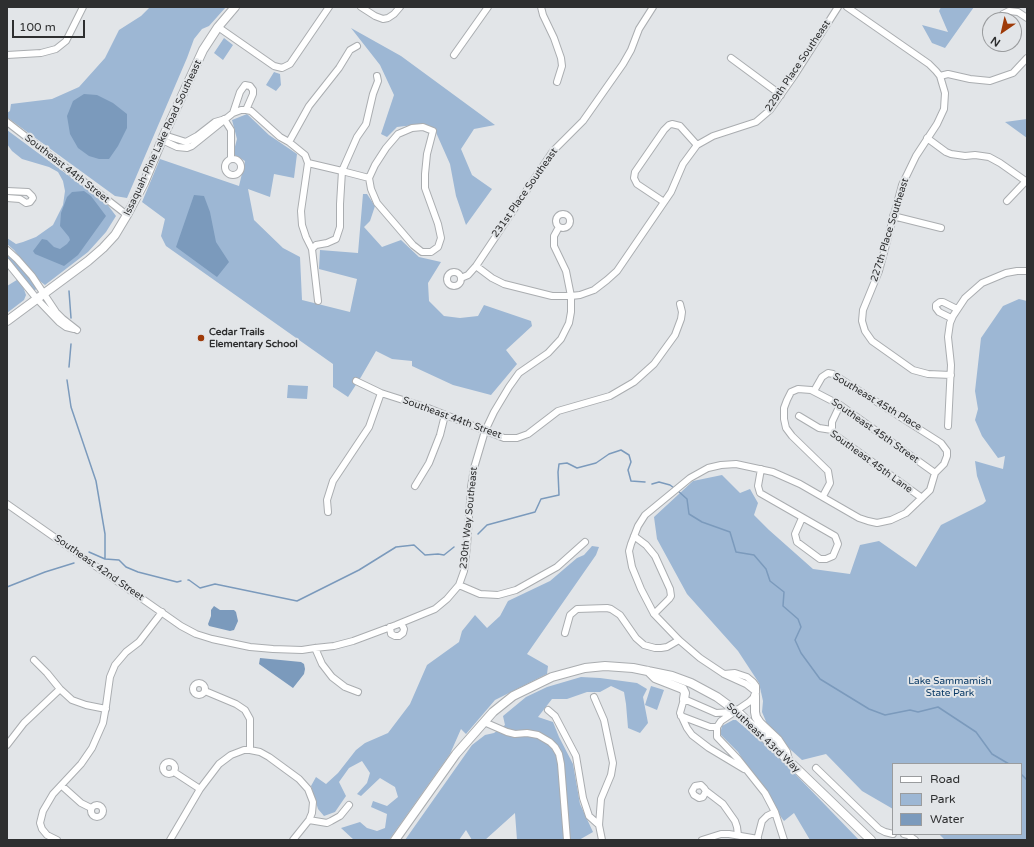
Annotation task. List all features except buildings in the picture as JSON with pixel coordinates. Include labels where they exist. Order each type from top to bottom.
[{"type":"main road","name":"Issaquah-Pine Lake Road Southeast","points":[[7,321],[88,261],[104,248],[115,235],[128,215],[144,183],[203,50],[218,27],[235,7]]},
{"type":"main road","name":"Southeast 43rd Way","points":[[395,840],[456,754],[493,712],[513,696],[534,685],[566,672],[584,668],[605,666],[647,670],[672,676],[691,683],[717,697],[736,711],[871,840]]},
{"type":"main road","points":[[647,670],[655,678],[683,689],[685,693],[684,699]]},
{"type":"main road","points":[[755,694],[754,710],[756,717],[778,740],[786,752],[790,762]]},
{"type":"street","points":[[7,55],[41,53],[56,49],[66,41],[83,7]]},
{"type":"street","points":[[218,27],[274,66],[282,68],[290,64],[329,7]]},
{"type":"street","points":[[361,7],[378,18],[388,18],[400,7]]},
{"type":"street","points":[[454,55],[488,7]]},
{"type":"street","points":[[541,7],[561,58],[562,66],[557,82]]},
{"type":"street","name":"231st Place Southeast","points":[[461,278],[468,274],[476,266],[550,156],[584,121],[620,70],[631,50],[639,29],[653,7]]},
{"type":"street","name":"229th Place Southeast","points":[[571,296],[580,295],[594,290],[608,280],[617,271],[664,202],[674,186],[683,164],[697,145],[713,136],[756,122],[763,117],[781,95],[838,7]]},
{"type":"street","points":[[847,7],[914,53],[932,67],[940,76],[948,74],[970,79],[990,80],[1013,73],[1027,58]]},
{"type":"street","points":[[1006,12],[1018,12]]},
{"type":"street","points":[[289,142],[309,106],[339,68],[350,50],[357,46]]},
{"type":"street","points":[[731,58],[781,95]]},
{"type":"street","points":[[312,249],[316,245],[327,243],[336,239],[340,227],[342,171],[358,137],[366,124],[373,94],[378,81],[377,76]]},
{"type":"street","name":"227th Place Southeast","points":[[940,76],[945,93],[942,116],[916,156],[902,184],[879,271],[863,310],[862,321],[865,331],[872,341],[913,370],[928,374],[951,375]]},
{"type":"street","points":[[233,113],[240,92],[245,85],[250,86],[253,90],[253,94],[246,110]]},
{"type":"street","points":[[163,138],[186,142],[197,136],[215,122],[224,119],[233,113],[246,110],[251,111],[305,155],[308,163],[301,211],[302,225],[312,249],[318,301]]},
{"type":"street","points":[[224,119],[230,130],[231,159]]},
{"type":"street","name":"Southeast 44th Street","points":[[7,122],[128,215]]},
{"type":"street","points":[[664,202],[637,184],[634,178],[635,172],[669,125],[672,124],[680,126],[697,145]]},
{"type":"street","points":[[423,127],[433,130],[427,154],[425,188],[438,224],[441,238],[438,247],[431,252],[422,252],[413,245],[377,203],[371,190],[370,178],[375,165],[386,148],[398,134],[412,128],[423,127]]},
{"type":"street","points":[[927,138],[951,154],[989,157],[1026,181],[1006,201]]},
{"type":"street","points":[[308,163],[370,178]]},
{"type":"street","points":[[7,191],[20,195],[7,198]]},
{"type":"street","points":[[893,216],[941,228]]},
{"type":"street","name":"230th Way Southeast","points":[[191,632],[212,639],[273,650],[302,650],[334,646],[401,623],[435,609],[447,599],[459,585],[464,571],[473,474],[478,451],[485,431],[497,406],[514,379],[527,367],[548,353],[561,339],[568,323],[571,312],[571,296],[566,271],[554,246],[554,236],[559,227]]},
{"type":"street","points":[[7,250],[17,258],[32,276],[40,296],[45,307],[62,324],[77,330],[63,319],[50,303],[40,296],[7,262]]},
{"type":"street","points":[[476,266],[492,278],[504,284],[552,296],[571,296]]},
{"type":"street","points":[[948,426],[951,365],[948,337],[952,318],[971,291],[982,283],[1006,272],[1017,270],[1027,271]]},
{"type":"street","points":[[952,318],[939,312],[936,305],[943,302],[957,309]]},
{"type":"street","name":"Southeast 44th Street","points":[[356,382],[381,393],[445,414],[504,438],[511,439],[522,437],[558,412],[610,396],[634,382],[654,364],[675,335],[682,319],[680,304]]},
{"type":"street","name":"Southeast 45th Place","points":[[814,391],[822,377],[828,373],[833,374],[935,438],[946,451],[946,460],[935,473]]},
{"type":"street","points":[[814,391],[801,388],[791,392],[785,404],[784,419],[786,428],[792,436],[828,471],[830,482],[823,496]]},
{"type":"street","name":"Southeast 45th Street","points":[[814,391],[840,405],[935,473]]},
{"type":"street","points":[[328,512],[327,500],[333,481],[369,427],[381,393]]},
{"type":"street","points":[[832,430],[832,422],[840,405]]},
{"type":"street","points":[[415,486],[429,463],[440,434],[445,414]]},
{"type":"street","name":"Southeast 45th Lane","points":[[799,416],[819,428],[832,430],[835,435],[922,498]]},
{"type":"street","points":[[784,840],[775,812],[764,793],[738,759],[719,740],[717,731],[717,727],[721,721],[750,702],[755,694],[756,686],[747,677],[735,673],[724,674],[708,664],[679,640],[654,614],[632,567],[629,551],[634,536],[642,519],[649,512],[690,478],[708,468],[720,464],[736,464],[787,478],[823,496],[859,518],[877,522],[885,522],[898,518],[906,513],[930,490],[935,473]]},
{"type":"street","points":[[761,470],[758,486],[760,493],[832,534],[836,539],[837,548],[833,556],[823,560],[797,542],[795,534],[802,518]]},
{"type":"street","name":"Southeast 42nd Street","points":[[7,504],[191,632]]},
{"type":"street","points":[[634,536],[646,545],[655,556],[670,589],[671,596],[654,614]]},
{"type":"street","points":[[459,585],[480,594],[498,595],[511,592],[557,567],[585,542]]},
{"type":"street","points":[[565,633],[570,616],[577,609],[607,608],[618,613],[636,638],[644,645],[661,648],[667,647],[679,640]]},
{"type":"street","points":[[57,840],[47,835],[42,829],[40,822],[43,811],[53,794],[81,764],[98,736],[106,709],[110,677],[115,665],[126,652],[139,642],[162,612]]},
{"type":"street","points":[[390,627],[390,632],[393,635],[399,636],[403,633],[404,629],[401,623]]},
{"type":"street","points":[[315,648],[322,664],[332,677],[345,687],[358,692]]},
{"type":"street","points":[[34,660],[72,700],[106,709]]},
{"type":"street","points":[[7,745],[24,723],[60,689]]},
{"type":"street","points":[[205,691],[236,704],[245,710],[250,719],[250,750]]},
{"type":"street","points":[[594,697],[604,720],[613,763],[611,775],[601,799],[599,825],[602,840]]},
{"type":"street","points":[[736,711],[716,713],[684,699],[680,710],[681,716],[690,733],[747,771]]},
{"type":"street","points":[[548,710],[555,716],[576,756],[581,788],[587,810],[591,819],[599,825]]},
{"type":"street","points":[[716,713],[721,721]]},
{"type":"street","points":[[681,716],[710,727],[717,727]]},
{"type":"street","points":[[484,722],[515,734],[527,733],[538,735],[550,742],[555,747],[559,754],[561,764],[567,840]]},
{"type":"street","points":[[170,840],[200,789],[214,769],[224,759],[237,752],[250,750],[260,752],[269,757],[304,783],[311,794],[313,802],[312,813],[309,820],[293,840]]},
{"type":"street","points":[[816,768],[879,829],[892,834]]},
{"type":"street","points":[[174,772],[200,789]]},
{"type":"street","points":[[62,786],[81,803],[90,808]]},
{"type":"street","points":[[706,792],[719,800],[729,812],[737,827],[738,835]]},
{"type":"street","points":[[309,820],[327,823],[331,822],[340,816],[349,805]]},
{"type":"street","points":[[702,840],[721,834],[738,835],[757,840],[762,821],[767,816],[775,812]]},
{"type":"green space","points":[[150,7],[226,7],[209,26],[202,29],[194,39],[127,198],[115,196],[8,118],[7,113],[10,111],[11,104],[52,99],[79,87],[105,58],[119,30],[141,16]]},
{"type":"green space","points":[[941,7],[974,7],[945,48],[932,43],[922,25],[948,32],[939,11]]},
{"type":"green space","points":[[351,28],[401,56],[495,125],[474,129],[461,149],[472,175],[492,189],[466,225],[456,196],[450,164],[434,128],[424,125],[414,125],[397,127],[387,137],[381,134],[394,95],[380,65]]},
{"type":"green space","points":[[224,38],[233,45],[223,60],[214,53]]},
{"type":"green space","points":[[274,72],[280,74],[281,85],[276,91],[266,85]]},
{"type":"green space","points":[[247,114],[269,135],[297,154],[294,178],[274,174],[270,197],[248,189],[254,220],[283,248],[300,257],[302,300],[350,312],[357,279],[319,269],[320,250],[358,253],[363,194],[367,194],[375,206],[370,221],[364,227],[382,247],[401,240],[419,257],[441,262],[428,283],[429,301],[444,316],[460,318],[478,316],[484,305],[531,321],[532,326],[506,350],[517,364],[491,395],[453,385],[412,366],[412,361],[392,359],[376,351],[348,397],[333,387],[333,364],[166,246],[161,236],[165,219],[142,202],[160,159],[239,186],[245,161],[233,154],[237,139],[232,120]]},
{"type":"green space","points":[[1027,119],[1027,138],[1005,122]]},
{"type":"green space","points":[[7,130],[107,204],[116,216],[106,232],[88,252],[45,285],[37,279],[14,250],[7,244],[7,238],[16,244],[36,237],[53,225],[63,205],[65,191],[63,181],[58,172],[49,167],[22,159],[12,151],[7,144]]},
{"type":"green space","points":[[7,253],[16,259],[38,288],[32,290],[7,258]]},
{"type":"green space","points":[[20,278],[26,295],[24,300],[7,313],[7,286]]},
{"type":"green space","name":"Lake Sammamish State Park","points":[[1019,299],[1027,301],[1027,840],[945,840],[940,835],[1022,835],[1022,763],[892,763],[892,808],[862,791],[826,754],[802,760],[770,731],[762,712],[763,701],[759,683],[738,651],[687,594],[657,539],[654,517],[693,481],[722,475],[740,493],[750,489],[758,503],[754,515],[813,569],[850,574],[860,545],[879,541],[916,567],[941,525],[983,504],[986,501],[977,476],[975,461],[1003,469],[1005,456],[998,458],[982,436],[975,420],[978,409],[975,391],[981,338],[1003,306]]},
{"type":"green space","points":[[288,385],[308,386],[307,399],[287,398]]},
{"type":"green space","points":[[592,546],[599,547],[596,555],[527,654],[548,666],[547,674],[495,700],[466,734],[461,729],[450,754],[389,840],[354,840],[341,828],[360,822],[367,828],[377,831],[385,828],[387,814],[371,807],[373,801],[387,806],[398,797],[395,787],[380,778],[361,796],[357,794],[367,783],[370,773],[362,761],[349,768],[339,782],[346,796],[335,812],[324,816],[318,809],[311,786],[316,777],[326,784],[338,773],[356,750],[365,743],[388,733],[410,704],[427,665],[459,642],[462,631],[475,615],[487,628],[500,616],[508,601],[550,581],[577,558],[584,555]]},
{"type":"green space","points":[[581,677],[637,683],[647,689],[643,697],[648,723],[640,733],[628,728],[624,692],[611,686],[600,692],[587,692],[567,699],[552,699],[538,717],[553,722],[573,764],[580,804],[593,832],[579,840],[517,840],[515,813],[485,840],[472,840],[466,830],[459,840],[405,840],[472,745],[485,735],[494,733],[505,725],[503,716],[526,697],[547,687]]},
{"type":"green space","points":[[651,686],[664,690],[657,710],[645,705]]},
{"type":"green space","points":[[736,720],[772,750],[859,840],[810,840],[794,813],[784,821],[765,795],[738,752],[720,734],[722,726]]},
{"type":"water","points":[[84,94],[97,95],[113,103],[127,114],[127,128],[118,146],[109,159],[99,159],[89,156],[78,148],[70,134],[67,116],[73,101]]},
{"type":"water","points":[[84,191],[91,196],[106,216],[78,255],[64,266],[35,254],[33,251],[42,239],[47,240],[54,247],[60,249],[67,244],[70,240],[60,226],[61,213],[67,197],[72,192]]},
{"type":"water","points":[[194,195],[204,196],[210,212],[216,242],[229,262],[217,277],[176,247]]},
{"type":"water","points":[[214,606],[220,610],[234,610],[236,612],[238,621],[234,630],[230,631],[209,626],[208,624],[211,616],[211,610]]},
{"type":"water","points":[[260,658],[301,662],[304,664],[304,674],[293,688],[259,664]]},
{"type":"waterway","points":[[69,291],[71,318]]},
{"type":"waterway","points":[[69,367],[71,344]]},
{"type":"waterway","points":[[67,380],[71,407],[96,481],[105,534],[105,559]]},
{"type":"waterway","points":[[478,534],[487,525],[535,512],[541,499],[559,495],[559,464],[567,463],[577,468],[596,463],[609,454],[621,450],[629,455],[631,462],[628,470],[631,481],[645,482]]},
{"type":"waterway","points":[[652,484],[659,482],[670,485],[674,488]]},
{"type":"waterway","points":[[677,490],[687,499],[689,514],[702,522],[730,532],[736,552],[754,555],[766,569],[770,581],[784,592],[783,606],[798,619],[801,627],[795,640],[801,653],[820,679],[869,709],[885,715],[910,710],[918,712],[938,707],[976,732],[992,754],[1007,763]]},
{"type":"waterway","points":[[188,580],[200,588],[215,584],[297,601],[359,570],[396,547],[414,545],[425,555],[444,555],[454,547]]},
{"type":"waterway","points":[[89,552],[105,559],[119,560],[126,567],[138,572],[177,582],[181,581]]},
{"type":"waterway","points":[[7,587],[45,572],[74,563]]},
{"type":"waterway","points":[[1022,775],[1027,780]]},
{"type":"place","name":"Cedar Trails Elementary School","points":[[201,338]]}]
